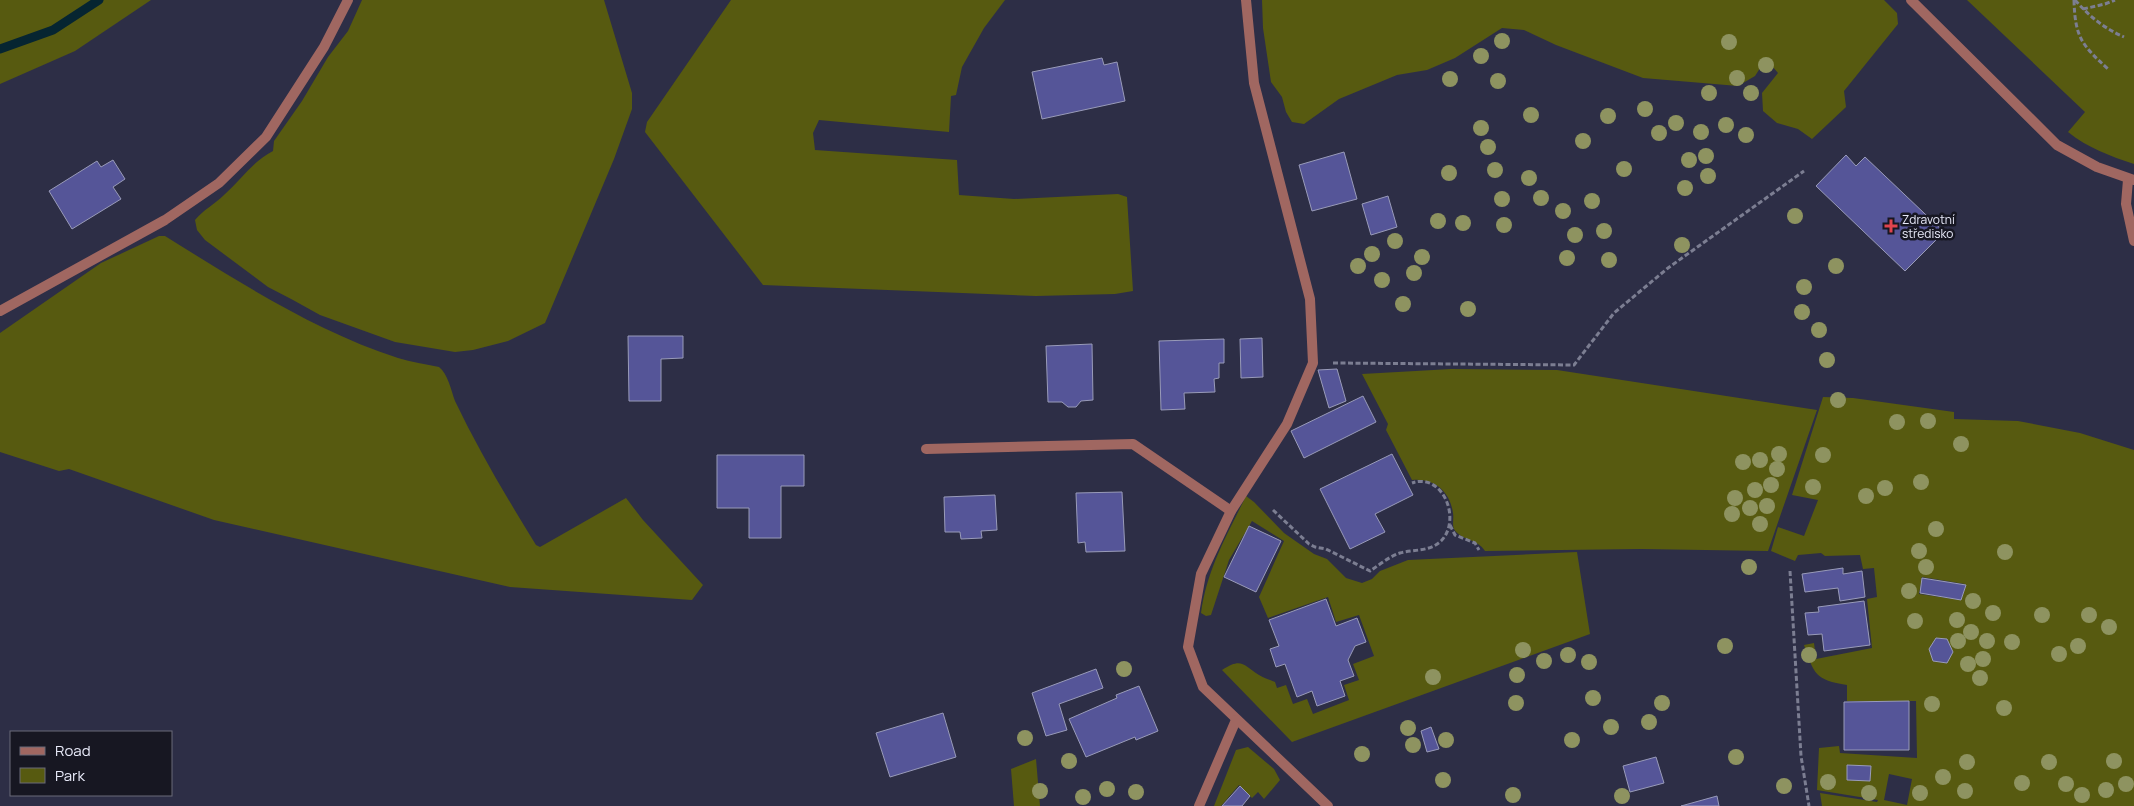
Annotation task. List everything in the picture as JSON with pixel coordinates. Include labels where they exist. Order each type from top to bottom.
[{"type":"street","points":[[0,311],[165,220],[219,183],[266,137],[324,47],[348,0]]},
{"type":"street","points":[[1246,0],[1254,83],[1310,299],[1312,363],[1286,424],[1231,511],[1201,574],[1188,647],[1203,687],[1328,806]]},
{"type":"street","points":[[1911,0],[2057,145],[2097,167],[2131,180],[2126,204],[2134,241]]},
{"type":"street","points":[[926,449],[1133,444],[1231,511]]},
{"type":"street","points":[[1199,806],[1236,720]]},
{"type":"path","points":[[2074,0],[2104,28],[2124,37]]},
{"type":"path","points":[[2074,0],[2078,33],[2094,55],[2109,70]]},
{"type":"path","points":[[2082,9],[2115,0]]},
{"type":"path","points":[[1312,363],[1574,365],[1614,313],[1668,268],[1804,172]]},
{"type":"path","points":[[1412,483],[1429,484],[1441,492],[1449,507],[1452,532]]},
{"type":"path","points":[[1273,510],[1309,544],[1326,549],[1370,571],[1399,553],[1428,549],[1439,542],[1446,533],[1450,522]]},
{"type":"path","points":[[1446,533],[1450,530],[1461,538],[1475,543],[1479,550]]},
{"type":"path","points":[[1790,571],[1801,756],[1809,806]]},
{"type":"green space","points":[[0,0],[151,0],[75,51],[0,84]]},
{"type":"green space","points":[[362,0],[604,0],[632,93],[632,109],[614,159],[545,323],[508,341],[473,350],[455,352],[395,342],[320,315],[268,287],[205,240],[197,230],[195,220],[198,216],[230,189],[253,165],[273,151],[274,141],[302,101],[328,57],[348,31]]},
{"type":"green space","points":[[731,0],[1005,0],[984,28],[962,67],[956,95],[951,96],[949,132],[819,120],[813,133],[815,150],[957,160],[959,195],[1014,199],[1118,194],[1127,197],[1133,291],[1115,294],[1036,296],[763,285],[645,132],[647,122]]},
{"type":"green space","points":[[1262,0],[1884,0],[1897,13],[1898,24],[1844,91],[1846,107],[1812,139],[1798,129],[1777,123],[1763,111],[1762,93],[1778,73],[1766,59],[1755,76],[1738,86],[1643,78],[1556,45],[1524,30],[1502,28],[1455,58],[1427,70],[1397,75],[1339,99],[1304,124],[1292,122],[1286,112],[1282,97],[1271,82],[1263,28]]},
{"type":"green space","points":[[1967,0],[2134,0],[2134,164],[2091,147],[2068,132],[2085,112]]},
{"type":"green space","points":[[159,236],[165,236],[221,271],[307,320],[367,347],[398,358],[439,367],[447,378],[464,420],[536,545],[540,547],[626,498],[643,520],[703,585],[692,600],[510,587],[214,520],[69,469],[59,471],[0,452],[0,333],[101,263]]},
{"type":"green space","points":[[1451,369],[1557,370],[1817,410],[1768,551],[1641,549],[1485,551],[1478,544],[1460,535],[1454,529],[1451,505],[1445,492],[1427,481],[1412,480],[1386,430],[1388,424],[1362,374]]},
{"type":"green space","points":[[1823,397],[1853,398],[1954,412],[1954,419],[2018,421],[2080,433],[2134,450],[2134,806],[1822,806],[1820,793],[1877,802],[1878,800],[1817,790],[1819,748],[1839,746],[1840,753],[1917,758],[1916,701],[1847,701],[1847,685],[1822,678],[1810,663],[1804,645],[1814,643],[1816,659],[1872,648],[1867,599],[1877,597],[1874,568],[1863,569],[1860,555],[1825,556],[1821,553],[1798,555],[1795,561],[1771,551],[1778,527],[1804,536],[1818,500],[1792,495]],"holes":[[[1922,577],[1965,584],[1961,600],[1919,594]],[[1889,774],[1912,779],[1907,805],[1884,800]]]},
{"type":"green space","points":[[1246,496],[1284,533],[1314,554],[1327,559],[1346,578],[1362,583],[1372,579],[1380,571],[1408,560],[1577,552],[1590,634],[1292,742],[1222,670],[1238,663],[1275,682],[1277,688],[1286,685],[1293,704],[1307,699],[1313,714],[1349,700],[1344,685],[1359,680],[1353,664],[1374,656],[1359,615],[1336,622],[1328,597],[1268,618],[1259,597],[1284,541],[1252,521],[1229,560],[1211,615],[1206,616],[1201,613],[1213,567]]},
{"type":"green space","points":[[1248,747],[1274,769],[1280,780],[1264,799],[1258,792],[1252,798],[1239,785],[1221,806],[1214,806],[1236,750]]},
{"type":"green space","points":[[1036,759],[1040,806],[1014,806],[1011,769]]},
{"type":"building","points":[[1102,58],[1104,65],[1117,62],[1125,101],[1042,119],[1032,72]]},
{"type":"building","points":[[1344,152],[1357,199],[1312,211],[1299,165]]},
{"type":"building","points":[[1846,155],[1856,166],[1865,157],[1944,232],[1905,271],[1816,186]]},
{"type":"building","points":[[113,160],[125,179],[113,187],[121,199],[72,229],[49,191],[97,161],[101,167]]},
{"type":"building","points":[[1388,196],[1397,227],[1371,235],[1362,204]]},
{"type":"building","points":[[628,336],[683,336],[683,358],[661,359],[661,401],[629,401]]},
{"type":"building","points":[[1262,338],[1263,377],[1241,378],[1240,339]]},
{"type":"building","points":[[1224,339],[1224,363],[1219,363],[1219,378],[1214,379],[1215,392],[1184,393],[1185,409],[1161,410],[1159,341]]},
{"type":"building","points":[[1092,344],[1093,400],[1081,401],[1076,407],[1068,407],[1062,402],[1048,402],[1046,346]]},
{"type":"building","points":[[1337,369],[1346,401],[1329,408],[1318,370]]},
{"type":"building","points":[[1363,396],[1376,422],[1304,458],[1291,431]]},
{"type":"building","points":[[1392,454],[1413,495],[1375,514],[1385,532],[1350,549],[1320,489]]},
{"type":"building","points":[[717,455],[804,455],[804,486],[781,486],[781,538],[749,538],[749,508],[717,508]]},
{"type":"building","points":[[1122,492],[1125,551],[1086,552],[1085,542],[1078,543],[1076,493]]},
{"type":"building","points":[[995,495],[997,530],[981,531],[982,538],[961,539],[960,532],[945,532],[944,497]]},
{"type":"building","points":[[1249,526],[1281,541],[1256,592],[1224,577]]},
{"type":"building","points":[[1843,568],[1843,574],[1862,571],[1865,597],[1840,601],[1838,588],[1805,592],[1802,574]]},
{"type":"building","points":[[1922,578],[1966,585],[1961,600],[1920,593]]},
{"type":"building","points":[[1326,599],[1336,626],[1357,618],[1366,642],[1355,646],[1348,660],[1354,676],[1340,681],[1345,696],[1317,706],[1312,691],[1297,697],[1285,664],[1276,667],[1270,649],[1279,646],[1269,620]]},
{"type":"building","points":[[1864,601],[1870,645],[1824,651],[1822,634],[1808,635],[1805,613],[1819,612],[1818,607]]},
{"type":"building","points":[[1936,638],[1947,639],[1953,652],[1947,663],[1933,661],[1929,649]]},
{"type":"building","points":[[1096,669],[1103,688],[1059,704],[1067,730],[1046,736],[1032,693]]},
{"type":"building","points":[[1139,686],[1158,731],[1136,740],[1135,737],[1086,757],[1069,719],[1117,698],[1116,695]]},
{"type":"building","points":[[1909,701],[1909,750],[1844,750],[1844,702]]},
{"type":"building","points":[[943,713],[956,757],[890,777],[876,733]]},
{"type":"building","points":[[1431,727],[1439,749],[1427,752],[1421,731]]},
{"type":"building","points":[[1656,757],[1664,783],[1630,792],[1623,766]]},
{"type":"building","points":[[1847,765],[1871,766],[1870,781],[1847,780]]},
{"type":"building","points":[[1240,786],[1250,796],[1242,806],[1222,806]]},
{"type":"building","points":[[1717,796],[1719,806],[1681,806]]},
{"type":"waterway","points":[[0,49],[53,30],[99,0]]},
{"type":"place","name":"Zdravotní středisko","points":[[1891,226]]}]
